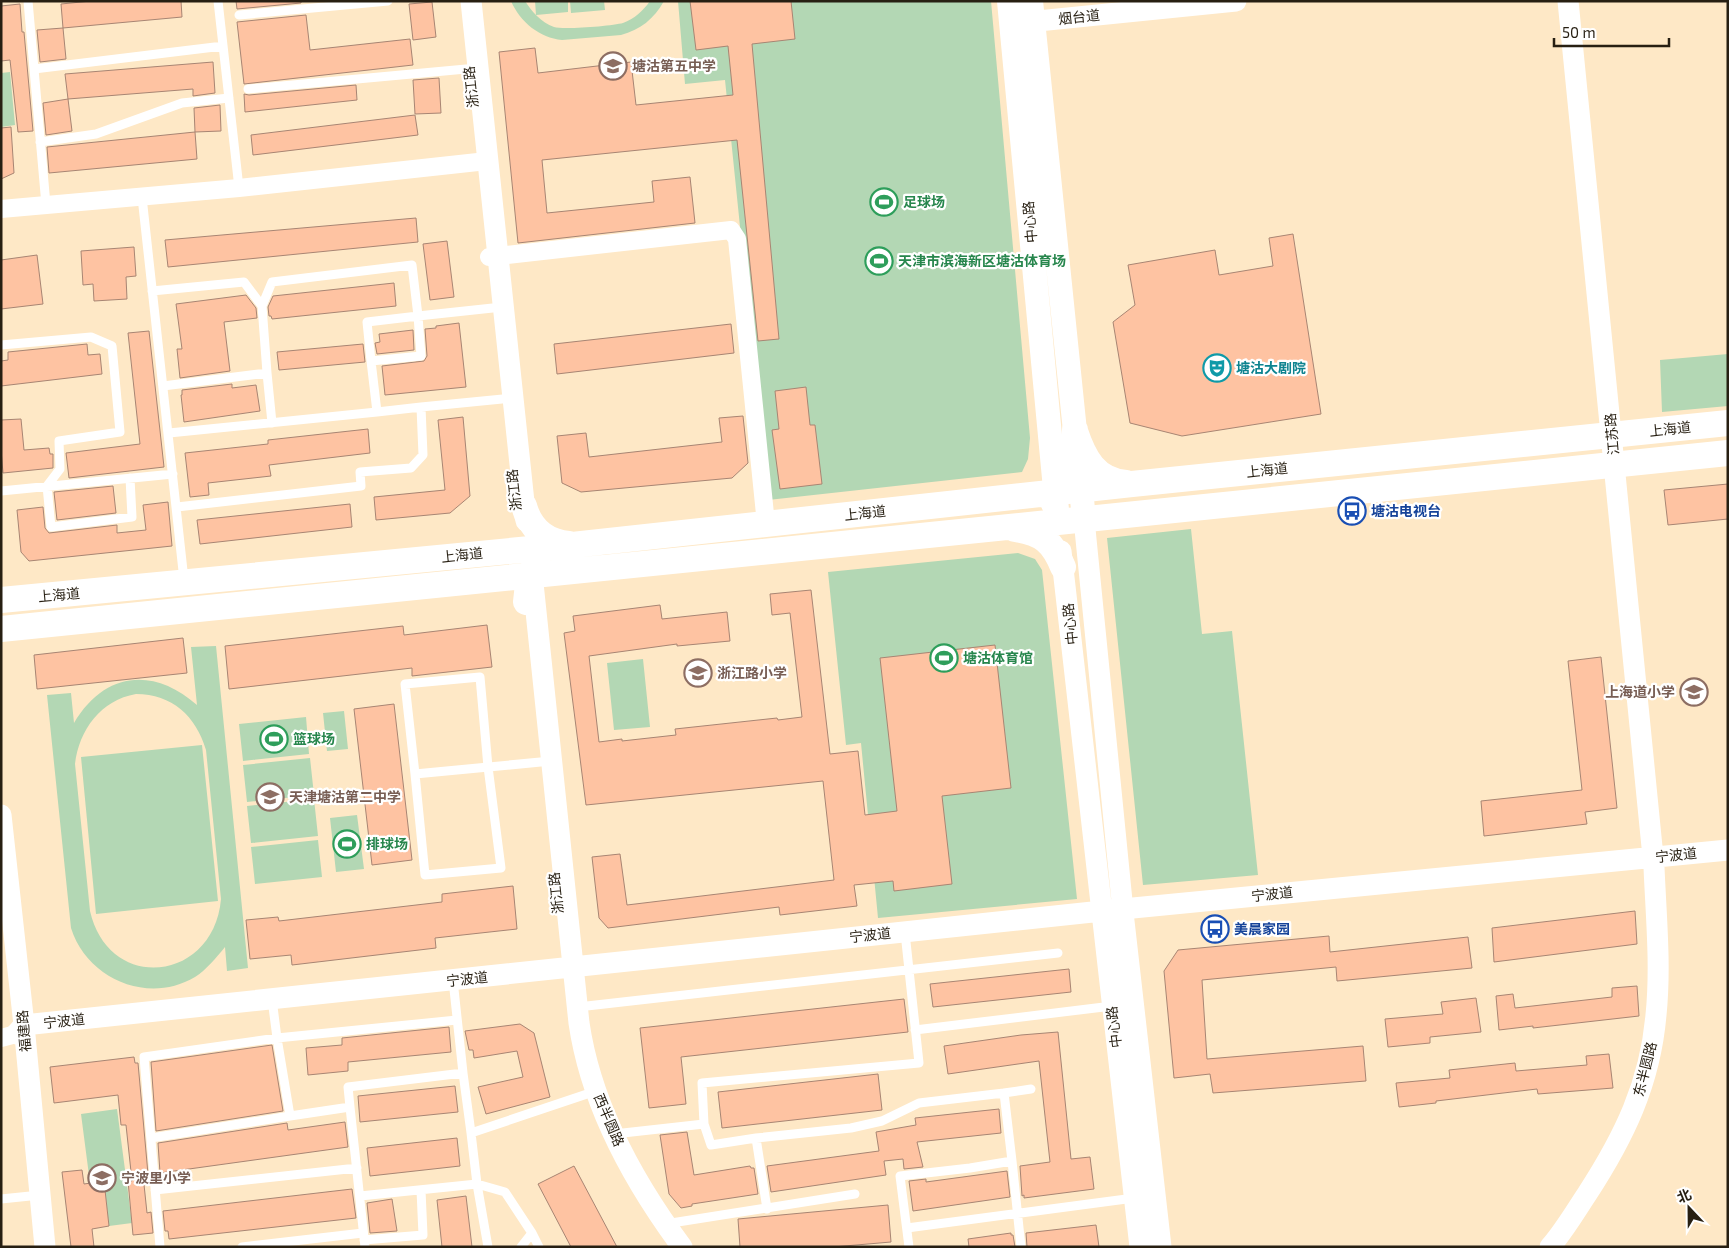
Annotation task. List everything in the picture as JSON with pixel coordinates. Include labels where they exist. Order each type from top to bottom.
[{"type":"main road","name":"中心路","points":[[1021,12],[1075,430]]},
{"type":"main road","name":"中心路","points":[[1021,12],[1049,434],[1069,498]]},
{"type":"main road","name":"上海道","points":[[1,600],[184,583],[527,562],[581,570],[1004,528],[1069,498],[1132,484],[1728,423]]},
{"type":"main road","points":[[1075,430],[1088,461],[1096,472],[1114,481],[1132,484]]},
{"type":"main road","points":[[1069,498],[1075,430]]},
{"type":"main road","points":[[1002,498],[1026,490],[1040,480],[1046,468],[1049,434]]},
{"type":"main road","name":"上海道","points":[[1,629],[527,562],[572,545],[1002,498],[1069,498],[1137,514],[1728,453]]},
{"type":"main road","points":[[520,507],[539,532],[553,541],[572,545]]},
{"type":"main road","points":[[1004,528],[1026,530],[1040,536],[1056,551],[1063,567]]},
{"type":"main road","points":[[526,602],[521,590],[511,581],[527,562]]},
{"type":"street","name":"浙江路","points":[[462,1],[473,68],[570,973]]},
{"type":"street","name":"浙江路","points":[[470,1],[473,68]]},
{"type":"street","name":"烟台道","points":[[1021,12],[1236,1]]},
{"type":"street","name":"江苏路","points":[[1568,1],[1616,435]]},
{"type":"street","name":"江苏路","points":[[1577,1],[1657,862]]},
{"type":"street","points":[[1,209],[239,188],[483,161]]},
{"type":"street","points":[[493,256],[731,230],[737,239],[766,524]]},
{"type":"street","name":"中心路","points":[[1069,498],[1063,567],[1140,1247]]},
{"type":"street","name":"中心路","points":[[1069,498],[1124,915],[1161,1247]]},
{"type":"street","name":"浙江路","points":[[526,602],[547,761]]},
{"type":"street","name":"福建路","points":[[1,815],[16,1034]]},
{"type":"street","name":"宁波道","points":[[1657,862],[1728,850]]},
{"type":"street","name":"宁波道","points":[[16,1034],[273,1004],[1102,917],[1657,862],[1728,859]]},
{"type":"street","name":"东半圆路","points":[[1550,1247],[1606,1165],[1632,1116],[1648,1066],[1656,1016],[1658,969],[1657,862]]},
{"type":"street","name":"东半圆路","points":[[1564,1247],[1622,1159],[1638,1126],[1654,1083],[1666,1021],[1667,950],[1657,862]]},
{"type":"street","name":"福建路","points":[[1,898],[35,1195],[45,1247]]},
{"type":"street","name":"宁波道","points":[[570,973],[906,942],[1102,917]]},
{"type":"street","name":"西半圆路","points":[[570,973],[578,1007],[591,1092],[629,1165],[665,1224],[682,1247]]},
{"type":"street","name":"西半圆路","points":[[570,973],[572,1041],[591,1092],[604,1138],[656,1232],[667,1247]]},
{"type":"street","name":"福建路","points":[[35,1195],[36,1247]]},
{"type":"lane","points":[[28,1],[46,205]]},
{"type":"lane","points":[[218,1],[239,188]]},
{"type":"lane","points":[[239,15],[388,1]]},
{"type":"lane","points":[[34,68],[223,46]]},
{"type":"lane","points":[[248,89],[473,68]]},
{"type":"lane","points":[[40,142],[96,134],[182,103],[229,98]]},
{"type":"lane","points":[[142,197],[184,583]]},
{"type":"lane","points":[[272,423],[262,306],[272,282],[412,265],[422,356],[371,361]]},
{"type":"lane","points":[[152,291],[244,282],[262,306]]},
{"type":"lane","points":[[377,412],[367,322],[498,308]]},
{"type":"lane","points":[[1,345],[91,337],[112,346],[120,432],[59,441],[60,469],[47,486],[51,527],[132,518],[130,478]]},
{"type":"lane","points":[[163,386],[267,373]]},
{"type":"lane","points":[[169,433],[509,399]]},
{"type":"lane","points":[[177,506],[360,486],[360,472],[410,468],[423,455],[421,407]]},
{"type":"lane","points":[[1,490],[173,474]]},
{"type":"lane","points":[[480,677],[488,767],[501,868],[425,875],[415,774],[405,684],[480,677]]},
{"type":"lane","points":[[415,774],[547,761]]},
{"type":"lane","points":[[906,942],[919,1063],[702,1083],[704,1124],[711,1145],[756,1138],[852,1128],[882,1121],[919,1103],[1031,1089]]},
{"type":"lane","points":[[578,1007],[1058,953]]},
{"type":"lane","points":[[453,985],[477,1184],[488,1247]]},
{"type":"lane","points":[[273,1004],[290,1116]]},
{"type":"lane","points":[[915,1030],[1112,1006]]},
{"type":"lane","points":[[160,1247],[144,1057],[277,1038],[457,1020]]},
{"type":"lane","points":[[364,1240],[348,1087],[463,1073]]},
{"type":"lane","points":[[471,1133],[591,1092]]},
{"type":"lane","points":[[1004,1093],[1021,1247]]},
{"type":"lane","points":[[151,1138],[350,1107]]},
{"type":"lane","points":[[613,1134],[704,1124]]},
{"type":"lane","points":[[756,1138],[767,1209]]},
{"type":"lane","points":[[909,1247],[900,1176],[1012,1161]]},
{"type":"lane","points":[[155,1190],[356,1168]]},
{"type":"lane","points":[[360,1196],[477,1184],[505,1192],[539,1247]]},
{"type":"lane","points":[[242,1247],[423,1235],[421,1190]]},
{"type":"lane","points":[[665,1224],[855,1194]]},
{"type":"lane","points":[[1,1199],[35,1195]]},
{"type":"lane","points":[[907,1228],[1134,1198]]},
{"type":"lane","points":[[521,1247],[532,1233]]},
{"type":"green space","points":[[511,1],[525,1],[534,13],[545,22],[554,27],[567,28],[623,23],[638,14],[650,1],[664,1],[651,18],[640,27],[628,33],[562,40],[546,36],[532,28],[520,16]]},
{"type":"green space","points":[[535,1],[568,1],[568,12],[536,15]]},
{"type":"green space","points":[[570,1],[604,1],[605,10],[571,13]]},
{"type":"green space","name":"天津市滨海新区塘沽体育场","points":[[678,1],[991,1],[1030,438],[1028,459],[1022,472],[768,500],[725,80],[685,84]]},
{"type":"green space","points":[[10,72],[15,125],[1,127],[1,73]]},
{"type":"green space","points":[[1728,354],[1728,406],[1662,412],[1660,360]]},
{"type":"green space","points":[[1191,529],[1202,634],[1232,631],[1258,875],[1143,885],[1107,538]]},
{"type":"green space","name":"塘沽体育馆","points":[[1018,553],[1035,559],[1042,570],[1077,899],[878,918],[861,743],[846,745],[828,572]]},
{"type":"green space","points":[[216,646],[248,968],[227,971],[225,947],[195,977],[177,985],[158,988],[139,987],[121,982],[105,973],[91,961],[79,946],[71,928],[47,695],[71,693],[74,723],[86,706],[100,693],[114,685],[130,680],[147,680],[163,684],[180,692],[197,705],[191,647]],"holes":[[[136,694],[161,698],[181,709],[189,717],[202,738],[206,750],[221,899],[214,927],[200,948],[181,961],[160,967],[138,966],[118,956],[101,938],[90,911],[75,764],[81,740],[87,728],[102,710],[123,697]]]},
{"type":"green space","points":[[643,659],[650,727],[614,730],[607,663]]},
{"type":"green space","points":[[344,711],[348,749],[327,751],[323,713]]},
{"type":"green space","name":"篮球场","points":[[306,717],[309,754],[243,761],[239,724]]},
{"type":"green space","points":[[202,745],[218,901],[96,914],[81,757]]},
{"type":"green space","name":"篮球场","points":[[310,758],[314,795],[247,802],[243,765]]},
{"type":"green space","points":[[314,799],[318,836],[251,843],[247,806]]},
{"type":"green space","name":"排球场","points":[[357,815],[364,869],[336,872],[330,818]]},
{"type":"green space","points":[[318,840],[322,877],[255,884],[251,847]]},
{"type":"green space","points":[[117,1109],[132,1223],[109,1226],[104,1182],[90,1183],[81,1114]]},
{"type":"building","points":[[91,1],[181,1],[182,17],[63,28],[61,4]]},
{"type":"building","points":[[236,1],[301,1],[301,3],[237,9]]},
{"type":"building","points":[[690,1],[791,1],[795,39],[752,44],[779,339],[758,341],[737,140],[542,160],[547,213],[654,202],[652,181],[690,177],[695,223],[518,243],[499,52],[535,48],[538,73],[631,62],[636,105],[733,95],[728,46],[696,50]]},
{"type":"building","points":[[432,2],[436,37],[413,40],[409,4]]},
{"type":"building","points":[[20,4],[33,131],[18,132],[10,60],[1,61],[1,6]]},
{"type":"building","points":[[306,15],[310,50],[410,39],[413,65],[244,84],[237,22]]},
{"type":"building","points":[[63,28],[66,59],[40,62],[37,30]]},
{"type":"building","points":[[213,62],[215,93],[193,96],[193,89],[68,99],[65,74]]},
{"type":"building","points":[[439,78],[441,113],[415,114],[413,80]]},
{"type":"building","points":[[356,85],[357,100],[245,112],[244,94]]},
{"type":"building","points":[[68,99],[72,131],[46,135],[43,103]]},
{"type":"building","points":[[220,105],[221,131],[195,132],[194,108]]},
{"type":"building","points":[[415,115],[418,135],[253,155],[251,135]]},
{"type":"building","points":[[11,127],[14,173],[1,179],[1,128]]},
{"type":"building","points":[[195,132],[197,159],[49,173],[47,147]]},
{"type":"building","points":[[416,218],[418,242],[168,267],[165,240]]},
{"type":"building","name":"塘沽大剧院","points":[[1293,234],[1321,414],[1182,436],[1130,423],[1113,322],[1135,305],[1128,265],[1215,250],[1219,275],[1273,266],[1269,238]]},
{"type":"building","points":[[447,241],[454,297],[430,300],[423,244]]},
{"type":"building","points":[[134,247],[136,276],[126,277],[127,299],[94,301],[93,284],[83,285],[81,251]]},
{"type":"building","points":[[37,255],[43,304],[1,309],[1,260]]},
{"type":"building","points":[[394,283],[396,306],[272,319],[269,316],[268,307],[273,296]]},
{"type":"building","points":[[246,295],[256,308],[257,318],[224,322],[230,371],[180,378],[177,349],[182,349],[176,304]]},
{"type":"building","points":[[459,323],[466,387],[385,395],[382,366],[424,361],[427,356],[425,329]]},
{"type":"building","points":[[731,324],[734,353],[557,374],[554,344]]},
{"type":"building","points":[[413,330],[414,350],[377,354],[375,343],[380,342],[379,334]]},
{"type":"building","points":[[149,331],[164,467],[69,478],[66,453],[140,444],[128,333]]},
{"type":"building","points":[[87,344],[88,355],[100,354],[102,374],[1,386],[1,361],[8,360],[8,352]]},
{"type":"building","points":[[363,344],[365,362],[279,370],[277,352]]},
{"type":"building","points":[[232,384],[232,388],[256,385],[260,411],[184,422],[182,390]]},
{"type":"building","points":[[806,387],[810,425],[815,425],[822,484],[780,489],[772,430],[779,429],[775,391]]},
{"type":"building","points":[[743,416],[748,463],[732,478],[581,492],[562,483],[557,436],[586,433],[589,457],[722,442],[719,418]]},
{"type":"building","points":[[463,417],[470,496],[450,513],[376,520],[374,497],[445,490],[438,420]]},
{"type":"building","points":[[21,419],[24,450],[49,448],[50,454],[53,454],[53,468],[3,473],[1,420]]},
{"type":"building","points":[[368,429],[370,453],[269,465],[271,476],[208,483],[209,495],[190,497],[185,453],[268,444],[268,440]]},
{"type":"building","points":[[1728,484],[1728,519],[1668,525],[1664,490]]},
{"type":"building","points":[[113,486],[116,513],[57,520],[54,492]]},
{"type":"building","points":[[168,502],[172,546],[29,561],[21,552],[17,510],[43,507],[45,528],[49,533],[117,525],[117,533],[146,530],[143,505]]},
{"type":"building","points":[[350,504],[352,527],[200,544],[197,520]]},
{"type":"building","points":[[811,590],[830,754],[858,751],[865,815],[897,811],[880,658],[995,645],[1011,788],[942,796],[952,884],[894,891],[893,881],[854,885],[857,906],[780,915],[779,907],[608,928],[599,918],[592,857],[620,854],[627,905],[834,880],[823,781],[586,805],[564,633],[575,631],[573,616],[660,605],[662,619],[727,612],[730,641],[677,646],[677,644],[589,656],[599,742],[622,739],[622,741],[676,735],[675,729],[802,717],[790,613],[772,615],[770,594]]},
{"type":"building","points":[[487,625],[492,667],[412,676],[412,668],[229,689],[225,646],[403,626],[404,635]]},
{"type":"building","points":[[183,638],[187,673],[37,689],[34,655]]},
{"type":"building","points":[[1601,657],[1617,808],[1585,812],[1587,824],[1484,836],[1481,801],[1582,790],[1568,661]]},
{"type":"building","points":[[394,704],[412,860],[372,865],[354,709]]},
{"type":"building","points":[[513,886],[517,929],[435,938],[436,948],[292,965],[291,955],[250,959],[246,920],[278,917],[279,921],[442,902],[442,894]]},
{"type":"building","points":[[1635,911],[1637,944],[1494,962],[1492,928]]},
{"type":"building","points":[[1329,936],[1330,952],[1468,937],[1472,968],[1337,981],[1336,967],[1202,980],[1207,1059],[1363,1046],[1366,1081],[1213,1093],[1210,1074],[1174,1078],[1164,971],[1178,950]]},
{"type":"building","points":[[1069,969],[1071,992],[933,1007],[930,984]]},
{"type":"building","points":[[1637,986],[1639,1016],[1499,1030],[1496,996],[1513,994],[1515,1008],[1612,997],[1612,988]]},
{"type":"building","points":[[1476,998],[1481,1032],[1430,1037],[1430,1043],[1388,1047],[1385,1019],[1443,1014],[1441,1002]]},
{"type":"building","points":[[904,999],[908,1032],[681,1057],[686,1104],[649,1108],[640,1028]]},
{"type":"building","points":[[520,1024],[534,1033],[550,1097],[486,1114],[478,1087],[523,1077],[517,1051],[474,1058],[473,1050],[469,1050],[465,1031]]},
{"type":"building","points":[[449,1027],[451,1052],[348,1062],[348,1071],[308,1075],[306,1048],[342,1045],[342,1038]]},
{"type":"building","points":[[1058,1032],[1071,1159],[1090,1157],[1094,1189],[1024,1198],[1024,1195],[1022,1196],[1020,1166],[1050,1162],[1039,1061],[948,1074],[944,1046],[1021,1035]]},
{"type":"building","points":[[272,1045],[283,1111],[156,1131],[151,1062]]},
{"type":"building","points":[[1609,1054],[1613,1088],[1538,1094],[1537,1089],[1399,1107],[1396,1083],[1450,1078],[1449,1070],[1515,1063],[1516,1071],[1587,1065],[1586,1056]]},
{"type":"building","points":[[134,1057],[135,1063],[138,1063],[148,1174],[143,1175],[147,1213],[151,1212],[153,1233],[133,1235],[128,1181],[132,1181],[126,1125],[121,1125],[118,1095],[54,1103],[50,1067]]},
{"type":"building","points":[[878,1074],[882,1110],[722,1128],[718,1092]]},
{"type":"building","points":[[455,1086],[458,1112],[360,1122],[358,1096]]},
{"type":"building","points":[[999,1109],[1001,1133],[917,1142],[923,1167],[904,1169],[903,1159],[884,1161],[886,1175],[771,1192],[767,1166],[879,1151],[876,1132],[916,1125],[915,1118]]},
{"type":"building","points":[[345,1122],[348,1147],[160,1173],[158,1143],[287,1123],[288,1130]]},
{"type":"building","points":[[687,1132],[694,1175],[750,1166],[754,1168],[758,1194],[692,1204],[692,1206],[681,1208],[669,1194],[660,1135]]},
{"type":"building","points":[[457,1138],[460,1166],[370,1176],[367,1148]]},
{"type":"building","points":[[574,1166],[617,1247],[571,1247],[538,1184]]},
{"type":"building","points":[[82,1170],[84,1184],[104,1181],[109,1226],[92,1229],[94,1247],[71,1247],[62,1172]]},
{"type":"building","points":[[1007,1171],[1010,1197],[913,1211],[909,1181],[926,1179],[926,1182]]},
{"type":"building","points":[[352,1189],[356,1218],[169,1239],[168,1231],[165,1231],[163,1211]]},
{"type":"building","points":[[466,1196],[472,1247],[442,1247],[437,1200]]},
{"type":"building","points":[[392,1199],[397,1231],[370,1233],[367,1203]]},
{"type":"building","points":[[888,1205],[891,1242],[833,1247],[740,1247],[738,1219]]},
{"type":"building","points":[[1096,1225],[1099,1247],[1027,1247],[1026,1233]]},
{"type":"building","points":[[1011,1233],[1015,1247],[969,1247],[968,1239]]},
{"type":"place","name":"塘沽第五中学","points":[[613,66]]},
{"type":"place","name":"足球场","points":[[884,202]]},
{"type":"place","name":"天津市滨海新区塘沽体育场","points":[[879,261]]},
{"type":"place","name":"塘沽大剧院","points":[[1217,368]]},
{"type":"place","name":"塘沽电视台","points":[[1352,511]]},
{"type":"place","name":"塘沽体育馆","points":[[944,658]]},
{"type":"place","name":"浙江路小学","points":[[698,673]]},
{"type":"place","name":"上海道小学","points":[[1694,692]]},
{"type":"place","name":"篮球场","points":[[274,739]]},
{"type":"place","name":"天津塘沽第二中学","points":[[270,797]]},
{"type":"place","name":"排球场","points":[[347,844]]},
{"type":"place","name":"美晨家园","points":[[1215,929]]},
{"type":"place","name":"宁波里小学","points":[[102,1178]]}]
